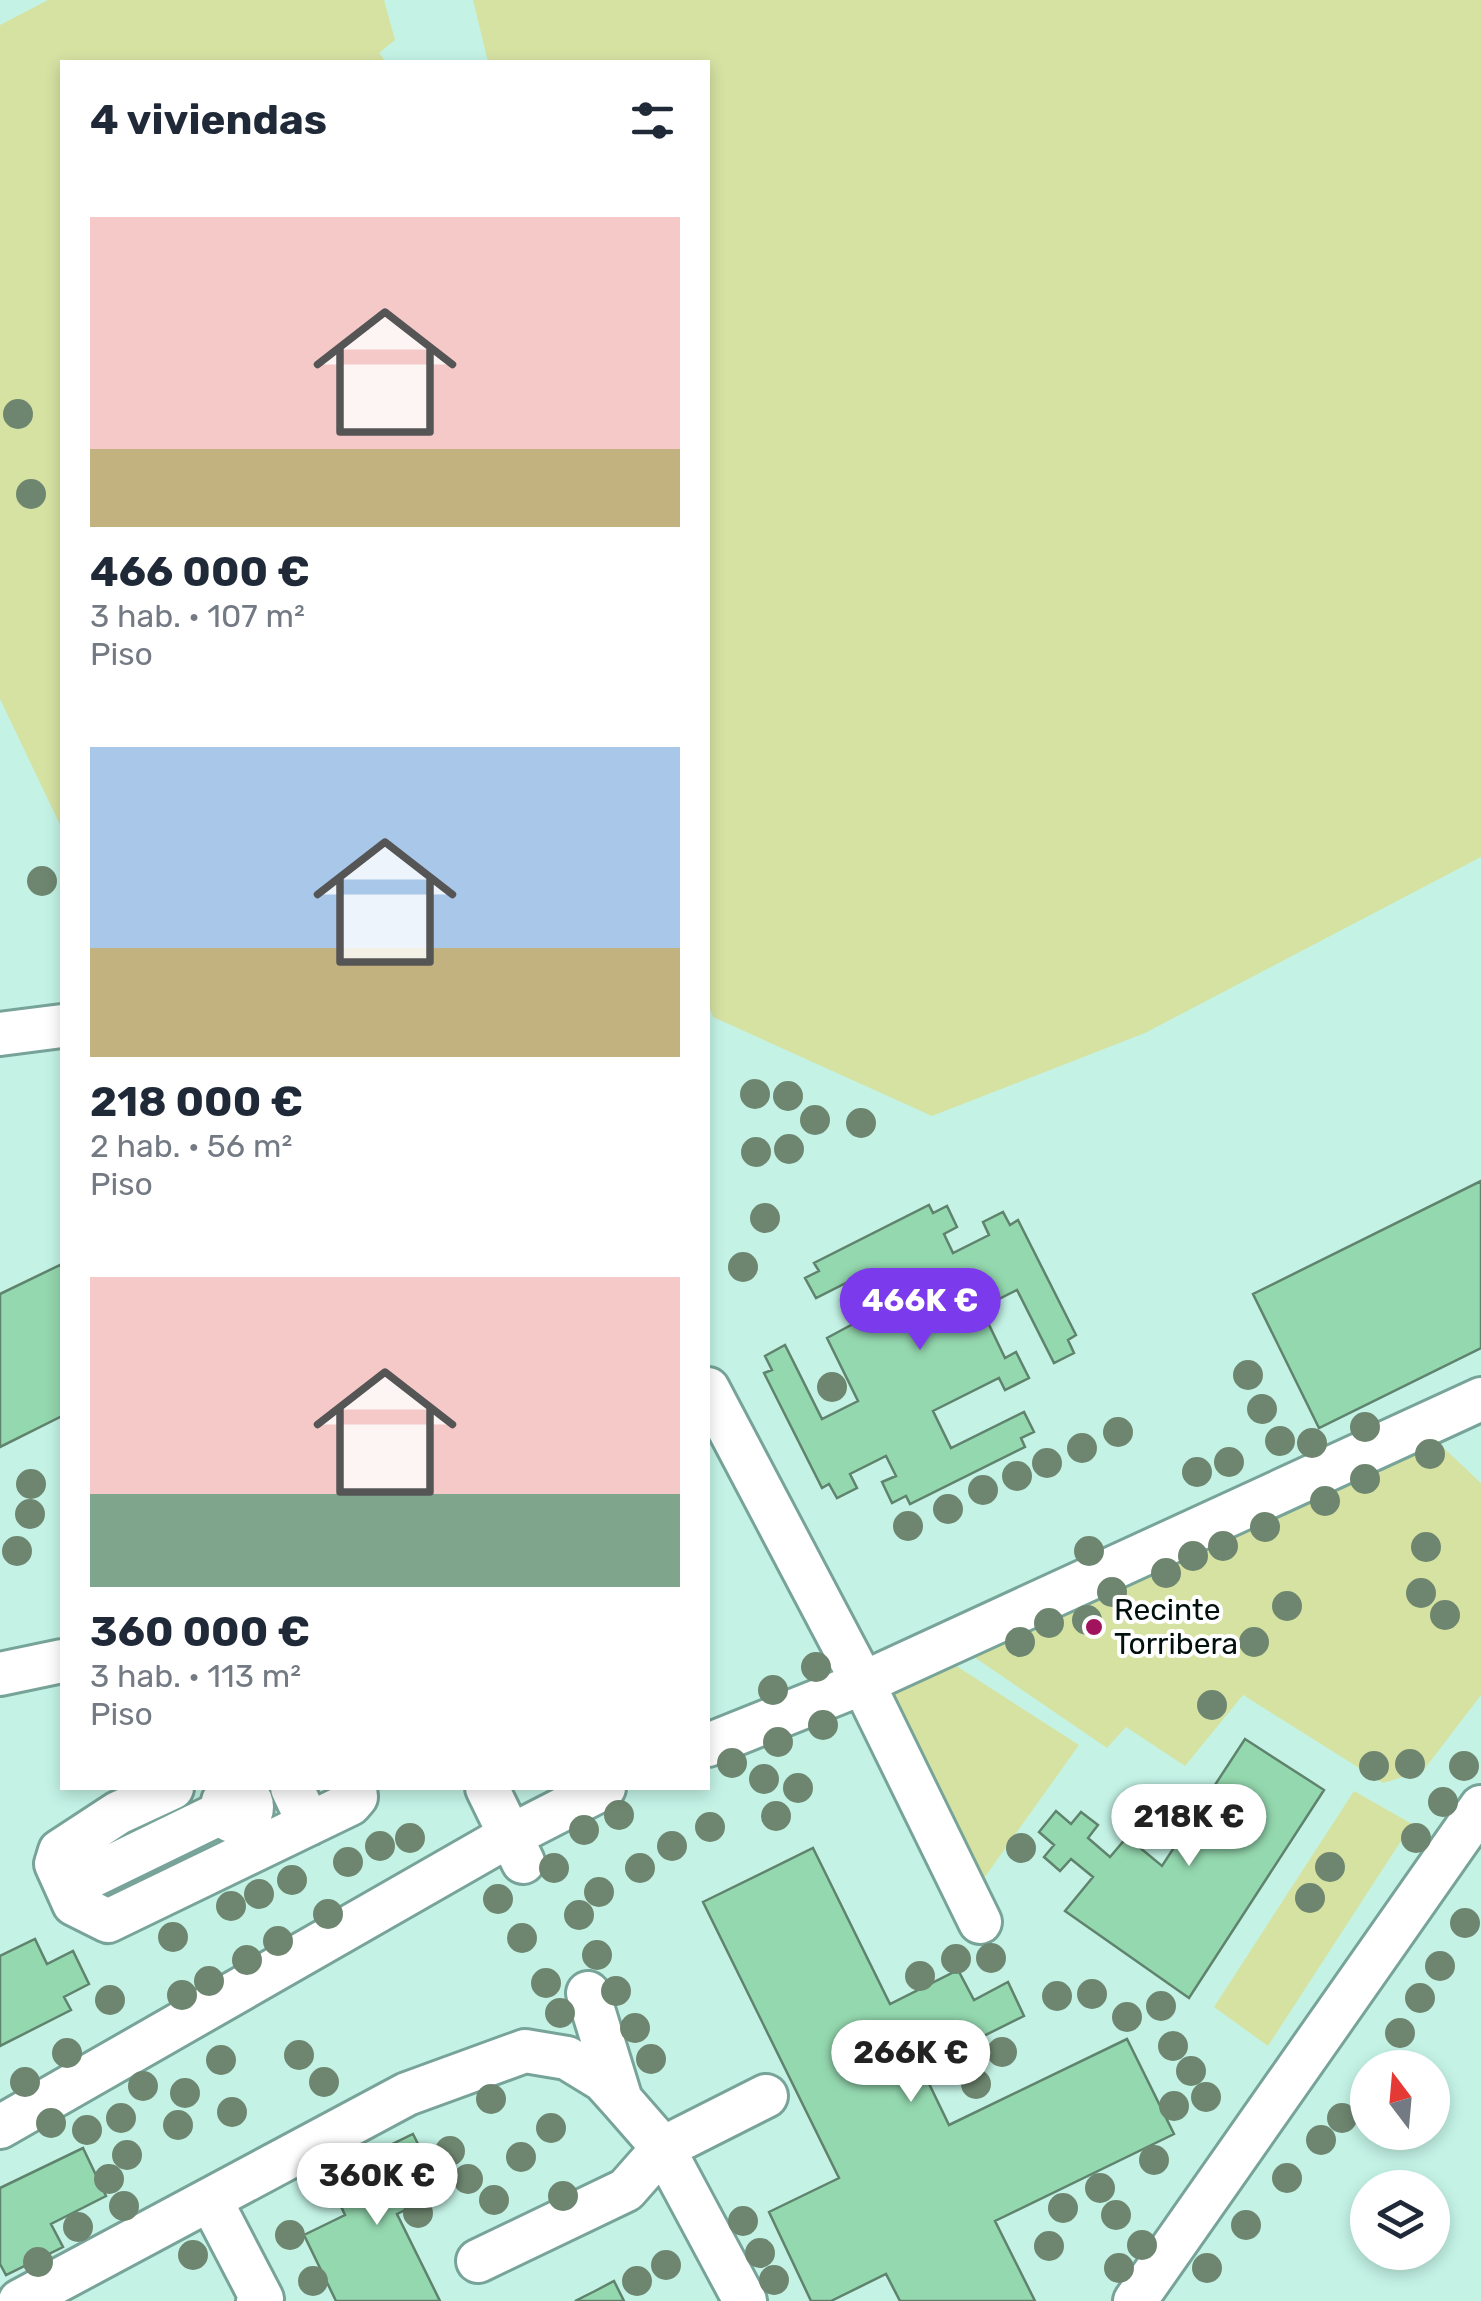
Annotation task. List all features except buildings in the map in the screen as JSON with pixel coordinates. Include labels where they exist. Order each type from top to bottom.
[{"type":"lane","points":[[0,1034],[60,1026]]},
{"type":"lane","points":[[710,1393],[862,1682],[980,1922]]},
{"type":"lane","points":[[710,1744],[862,1682],[1481,1399]]},
{"type":"lane","points":[[0,1674],[60,1661]]},
{"type":"lane","points":[[67,1888],[163,1841],[245,1808],[350,1804],[356,1798],[355,1790]]},
{"type":"lane","points":[[488,1790],[517,1849]]},
{"type":"lane","points":[[0,2127],[517,1849],[601,1790]]},
{"type":"lane","points":[[184,1885],[163,1841],[158,1794],[102,1823],[55,1858],[74,1904],[108,1921],[184,1885],[245,1808]]},
{"type":"lane","points":[[1134,2301],[1481,1806]]},
{"type":"lane","points":[[102,1823],[141,1905]]},
{"type":"lane","points":[[588,1993],[621,2100]]},
{"type":"lane","points":[[20,2301],[407,2094],[524,2051],[567,2058],[603,2080],[621,2100],[663,2148],[745,2301]]},
{"type":"lane","points":[[478,2261],[626,2190],[663,2148],[766,2096]]},
{"type":"lane","points":[[212,2201],[262,2299],[258,2301]]},
{"type":"green space","points":[[48,0],[384,0],[395,40],[379,53],[384,60],[60,60],[60,825],[0,699],[0,25]]},
{"type":"green space","points":[[473,0],[1481,0],[1481,857],[1145,1033],[932,1116],[713,1017],[710,60],[488,60]]},
{"type":"green space","points":[[1430,1435],[1481,1483],[1481,1695],[1423,1771],[1383,1783],[1243,1695],[1185,1766],[1126,1727],[1107,1748],[958,1646]]},
{"type":"green space","points":[[944,1658],[1079,1745],[972,1895],[878,1689]]},
{"type":"green space","points":[[1354,1791],[1412,1824],[1268,2046],[1214,2007]]},
{"type":"place","name":"Recinte Torribera","points":[[1094,1627]]}]
